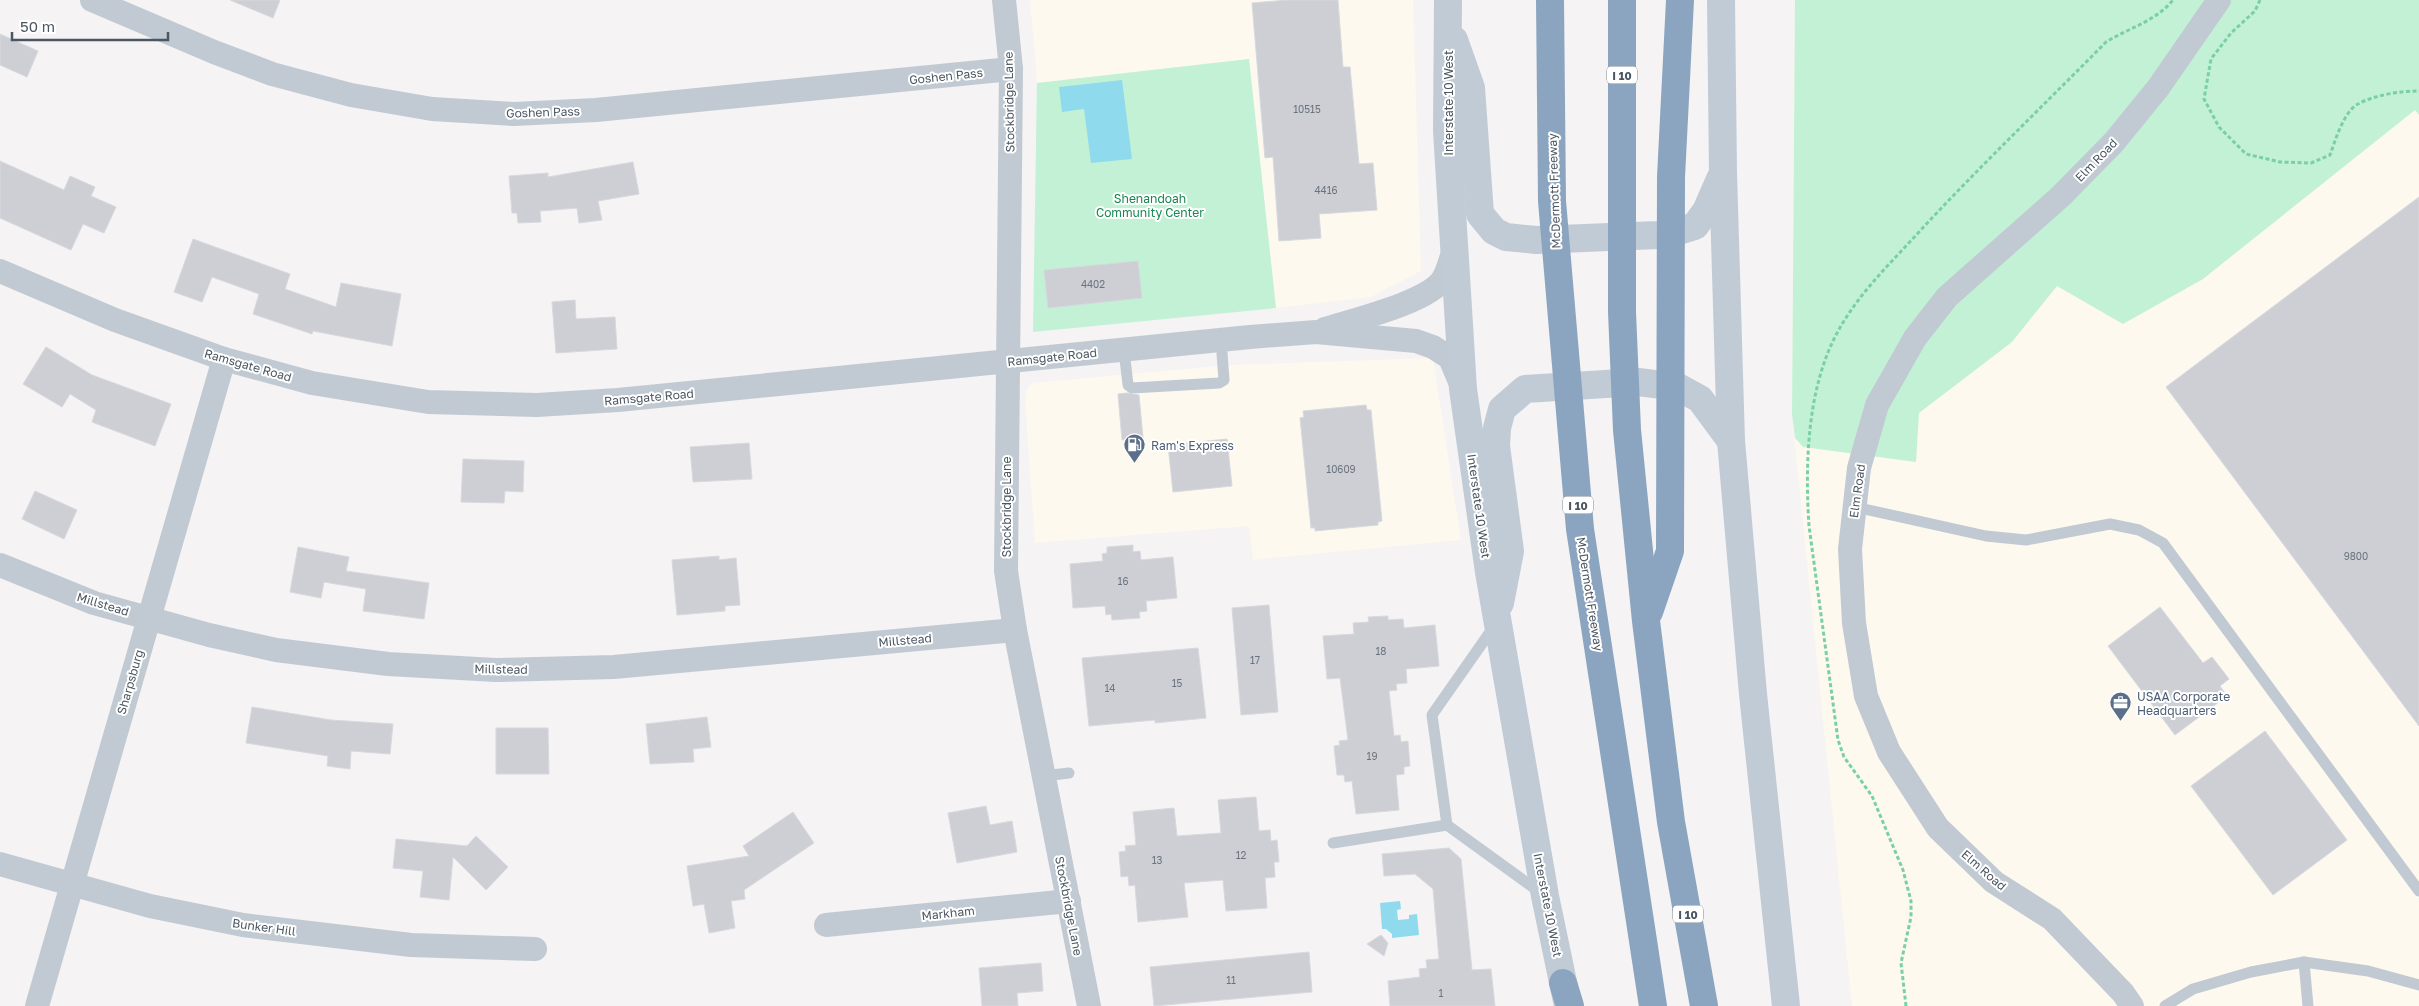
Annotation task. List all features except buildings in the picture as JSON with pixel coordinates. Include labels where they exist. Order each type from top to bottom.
[{"type":"highway","name":"McDermott Freeway","points":[[1550,0],[1552,201],[1580,529],[1653,1006]]},
{"type":"highway","name":"I 10","points":[[1622,0],[1622,312],[1627,430],[1646,621],[1672,822],[1704,1006]]},
{"type":"highway","points":[[1646,621],[1670,551],[1671,178],[1680,0]]},
{"type":"main road","points":[[1721,0],[1723,173],[1731,441],[1753,694],[1779,956],[1786,1006]]},
{"type":"main road","points":[[1448,12],[1471,88],[1480,214],[1494,231],[1506,237],[1536,240],[1658,235],[1679,231],[1695,226],[1706,211],[1723,173]]},
{"type":"main road","name":"Interstate 10 West","points":[[1448,12],[1446,131],[1463,389],[1480,518],[1497,622],[1545,896],[1567,998]]},
{"type":"main road","points":[[1497,622],[1510,550],[1496,446],[1498,428],[1502,409],[1525,390],[1638,382],[1678,387],[1700,399],[1731,441]]},
{"type":"street","name":"Goshen Pass","points":[[92,0],[214,52],[272,74],[351,96],[432,109],[514,114],[596,110],[1011,69]]},
{"type":"street","name":"Stockbridge Lane","points":[[1004,0],[1011,69],[1006,571],[1014,630],[1089,1006]]},
{"type":"street","name":"Elm Road","points":[[2132,1006],[2123,992],[2052,919],[1994,882],[1938,828],[1890,752],[1866,696],[1854,623],[1850,548],[1859,468],[1877,405],[1915,338],[1947,297],[2061,196],[2114,142],[2158,88],[2219,0]]},
{"type":"street","name":"Ramsgate Road","points":[[1316,332],[1411,302],[1429,293],[1443,279],[1453,253]]},
{"type":"street","name":"Ramsgate Road","points":[[0,271],[115,320],[224,359],[312,383],[428,402],[537,405],[618,400],[1316,332],[1416,342],[1434,347],[1450,358],[1463,389]]},
{"type":"street","name":"Sharpsburg","points":[[37,1006],[224,359]]},
{"type":"street","name":"Millstead","points":[[0,565],[94,602],[148,618],[276,650],[388,664],[496,670],[614,667],[1014,630]]},
{"type":"street","name":"Bunker Hill","points":[[0,864],[150,906],[243,925],[411,945],[535,949]]},
{"type":"street","name":"Markham","points":[[826,925],[1069,901]]},
{"type":"lane","points":[[1124,350],[1128,385],[1132,388],[1219,383],[1224,380],[1221,340]]},
{"type":"lane","points":[[1855,507],[1986,536],[2026,540],[2110,524],[2140,530],[2163,542],[2419,891]]},
{"type":"lane","points":[[1447,825],[1432,715],[1497,622]]},
{"type":"lane","points":[[1043,776],[1069,773]]},
{"type":"lane","points":[[1333,843],[1447,825],[1545,896]]},
{"type":"lane","points":[[2165,1006],[2194,989],[2252,972],[2304,962],[2368,971],[2419,985]]},
{"type":"lane","points":[[2304,962],[2308,1006]]},
{"type":"path","points":[[1906,1006],[1901,963],[1911,917],[1909,893],[1903,870],[1883,820],[1872,796],[1844,757],[1837,730],[1809,526],[1807,492],[1807,457],[1819,376],[1835,336],[1864,291],[1940,210],[2106,42],[2163,12],[2173,0]]},
{"type":"path","points":[[2260,0],[2255,11],[2231,33],[2211,59],[2204,99],[2218,127],[2246,154],[2280,162],[2311,163],[2330,155],[2338,130],[2356,104],[2401,91],[2419,91]]},
{"type":"shaded area","points":[[1030,0],[1413,0],[1421,271],[1371,297],[1276,308],[1249,59],[1037,83]]},
{"type":"shaded area","name":"USAA Corporate Headquarters","points":[[1795,0],[2419,0],[2419,1006],[1852,1006],[1792,415]]},
{"type":"shaded area","points":[[1433,358],[1461,540],[1253,560],[1249,526],[1035,543],[1025,401],[1026,391],[1032,383],[1228,365]]},
{"type":"green space","points":[[1795,0],[2419,0],[2419,115],[2415,110],[2203,279],[2123,324],[2057,286],[2012,342],[1919,413],[1916,462],[1803,447],[1795,438],[1792,415]]},
{"type":"green space","name":"Shenandoah Community Center","points":[[1249,59],[1276,308],[1033,332],[1037,83]]},
{"type":"water","points":[[1122,80],[1132,159],[1091,163],[1084,109],[1062,112],[1059,87]]},
{"type":"water","points":[[1400,901],[1401,909],[1397,910],[1398,920],[1409,919],[1409,915],[1417,914],[1419,935],[1392,938],[1392,934],[1386,929],[1382,929],[1380,903]]},
{"type":"place","name":"Ram's Express","points":[[1135,464]]},
{"type":"place","name":"USAA Corporate Headquarters","points":[[2121,722]]}]
